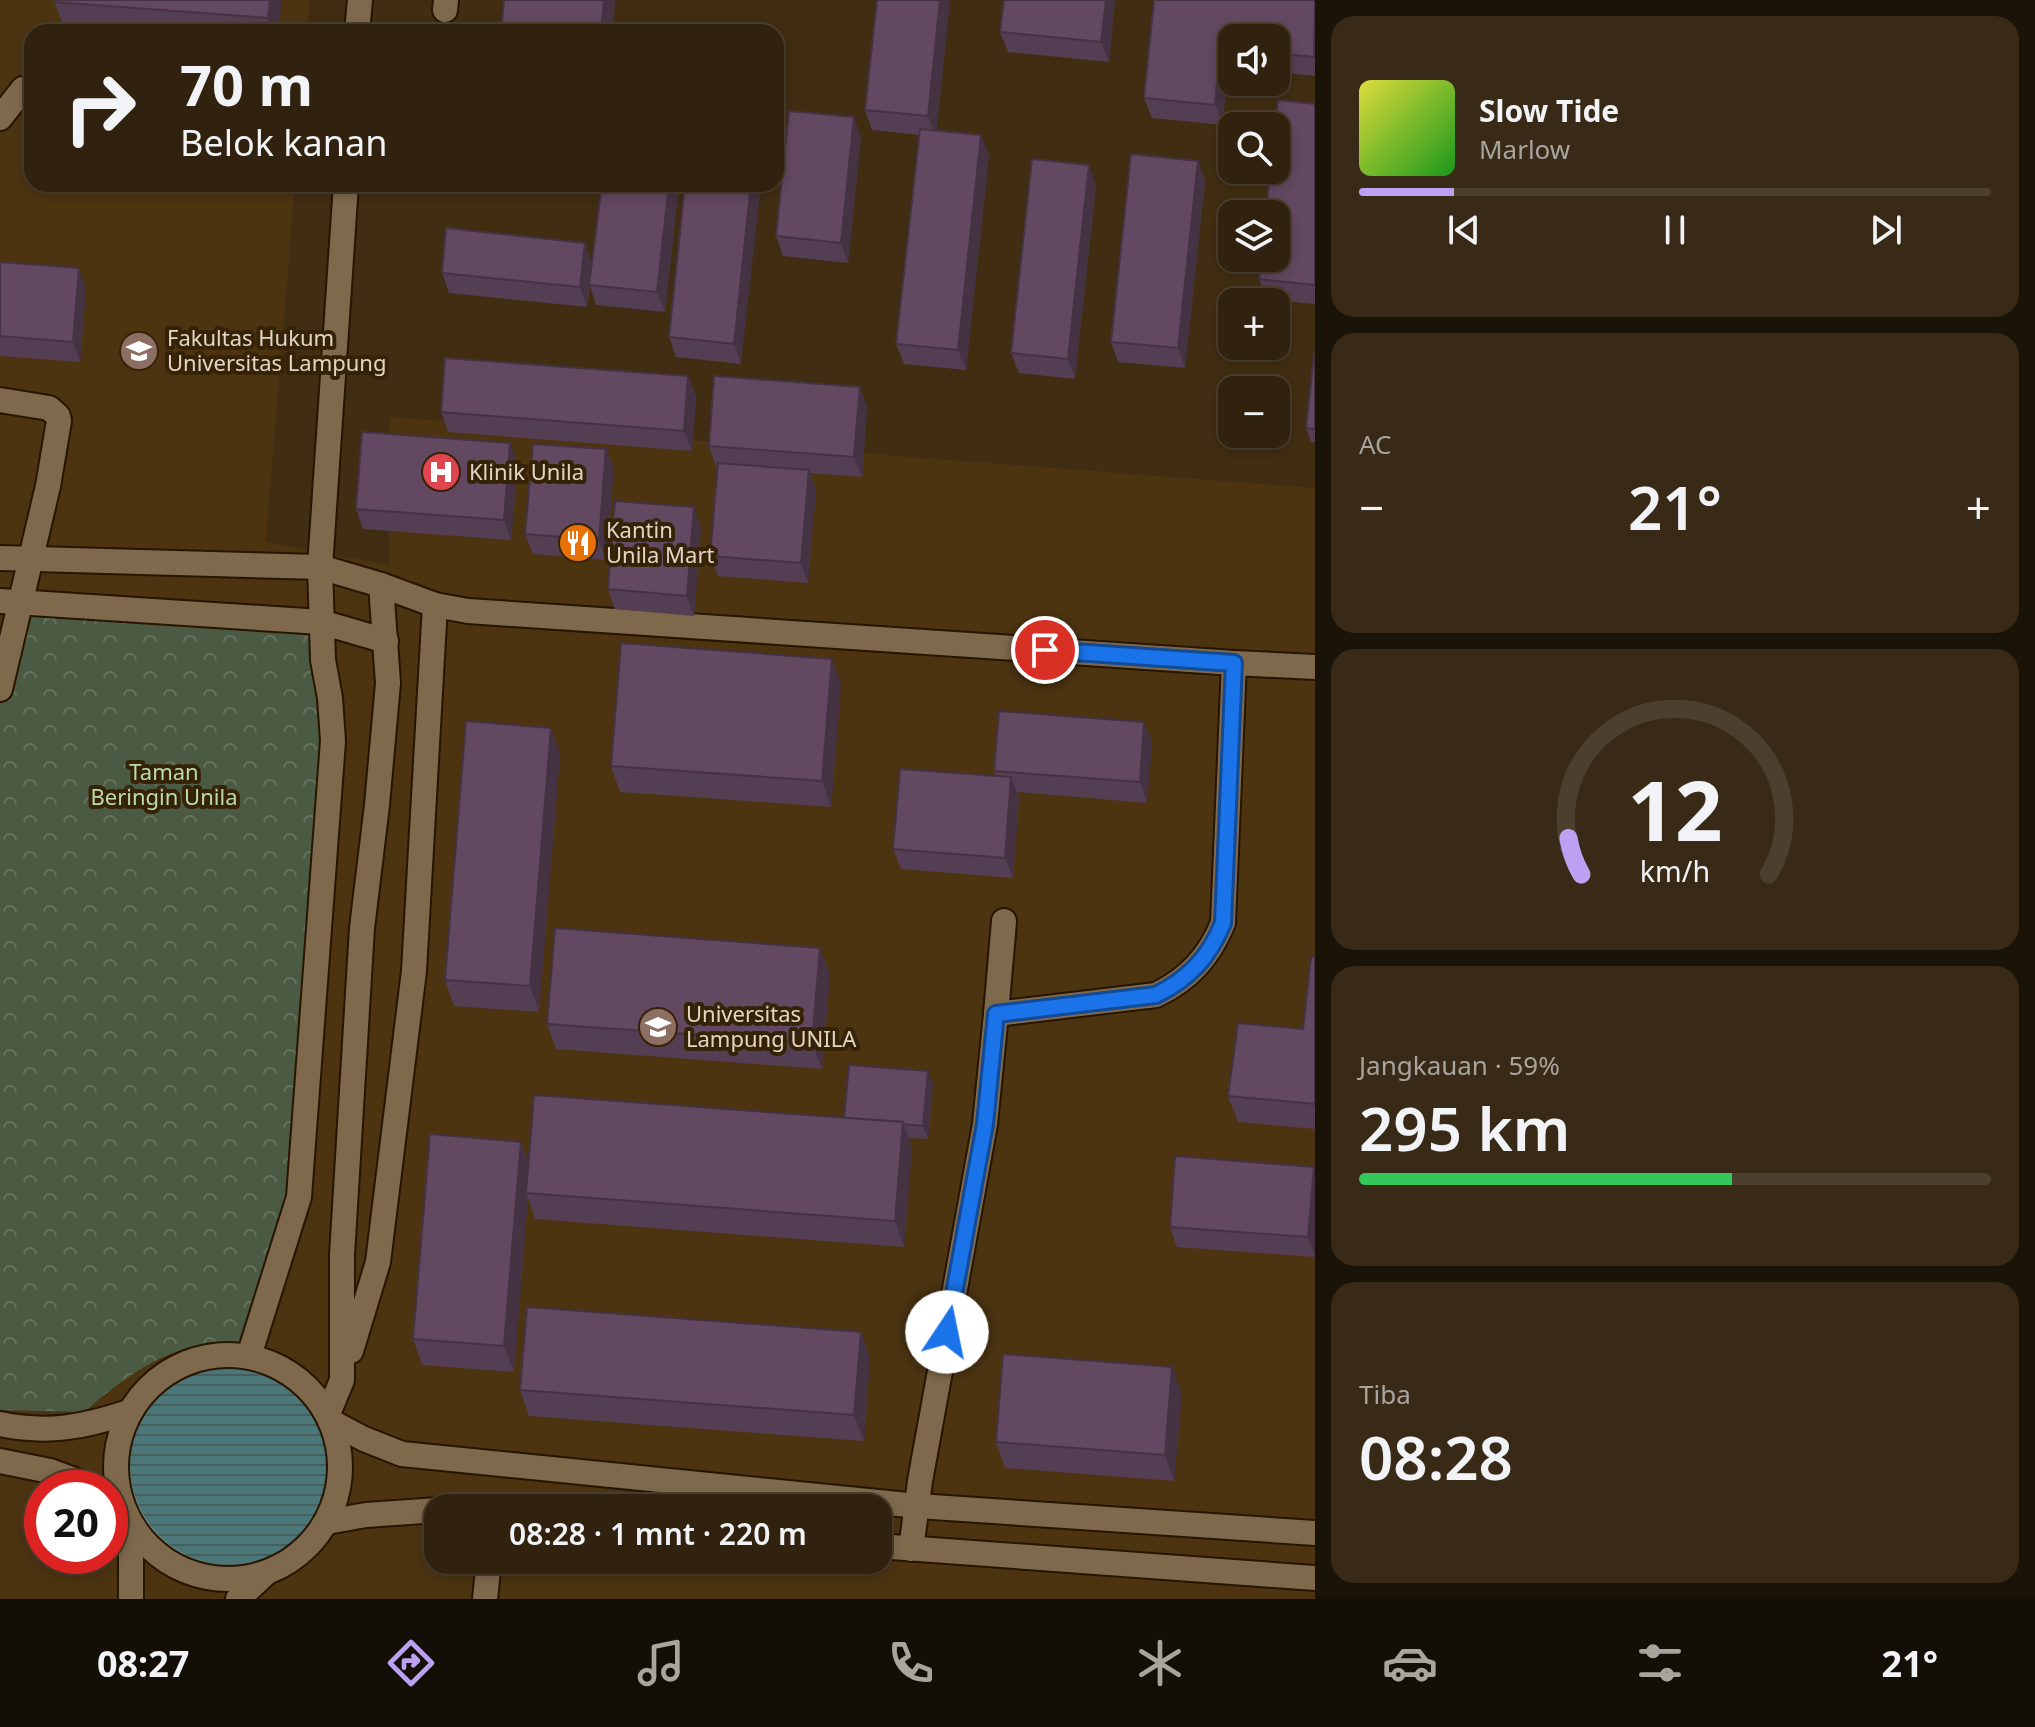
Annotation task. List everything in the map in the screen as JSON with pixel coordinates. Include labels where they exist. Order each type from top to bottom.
[{"type":"street","points":[[358,24],[360,0]]},
{"type":"street","points":[[0,118],[18,88]]},
{"type":"street","points":[[249,1356],[299,1197],[333,741],[323,660],[320,567],[345,192]]},
{"type":"street","points":[[0,400],[49,408],[58,416],[59,427],[30,559],[10,601],[0,689]]},
{"type":"street","points":[[0,558],[320,567],[435,605],[468,611],[1315,667]]},
{"type":"street","points":[[342,1380],[342,1255],[362,928],[388,683],[381,585]]},
{"type":"street","points":[[10,601],[321,622],[386,641]]},
{"type":"street","points":[[330,1418],[378,1262],[413,986],[435,605]]},
{"type":"street","points":[[996,1014],[1156,995],[1175,986],[1213,948],[1223,923],[1234,663]]},
{"type":"street","points":[[911,1549],[920,1481],[985,1124],[1004,921]]},
{"type":"street","points":[[115,1470],[118,1441],[129,1412],[160,1377],[203,1357],[249,1356],[281,1368],[308,1387],[330,1418],[341,1455],[339,1490],[327,1522],[311,1545],[289,1563],[264,1575],[238,1599]]},
{"type":"street","points":[[0,1424],[57,1429],[89,1426],[129,1412]]},
{"type":"street","points":[[330,1418],[364,1439],[402,1454],[918,1506],[1315,1533]]},
{"type":"street","points":[[0,1461],[45,1470]]},
{"type":"street","points":[[327,1522],[366,1515],[424,1511]]},
{"type":"street","points":[[128,1522],[166,1563],[213,1580],[264,1575]]},
{"type":"street","points":[[131,1527],[131,1599]]},
{"type":"street","points":[[892,1547],[1315,1578]]},
{"type":"street","points":[[485,1599],[488,1574]]},
{"type":"shaded area","name":"Universitas Lampung UNILA","points":[[0,0],[310,0],[308,24],[24,24],[24,192],[294,192],[266,542],[389,565],[389,417],[1315,488],[1315,1599],[0,1599]]},
{"type":"green space","name":"Taman Beringin Unila","points":[[19,611],[298,626],[314,639],[327,698],[297,1193],[250,1342],[205,1344],[171,1354],[111,1389],[84,1412],[0,1410],[0,694]]},
{"type":"water","points":[[230,1364],[269,1371],[302,1393],[324,1426],[331,1465],[324,1504],[302,1537],[269,1559],[230,1566],[191,1559],[158,1537],[136,1504],[129,1465],[136,1426],[158,1393],[191,1371]]},
{"type":"building","points":[[54,0],[270,0],[268,18]]},
{"type":"building","points":[[504,0],[604,0],[602,24],[502,24]]},
{"type":"building","points":[[877,0],[940,0],[928,116],[865,110]]},
{"type":"building","points":[[1004,0],[1106,0],[1101,42],[1000,32]]},
{"type":"building","points":[[1154,0],[1315,0],[1314,57],[1290,54],[1290,24],[1218,24],[1215,105],[1144,98]]},
{"type":"building","points":[[1278,100],[1315,104],[1315,285],[1259,279],[1260,272],[1290,272],[1290,200],[1267,200],[1269,184],[1290,184],[1290,112],[1277,112]]},
{"type":"building","points":[[789,111],[854,117],[841,243],[776,236],[781,192],[784,192]]},
{"type":"building","points":[[920,129],[981,135],[958,350],[896,344]]},
{"type":"building","points":[[1131,154],[1198,161],[1178,348],[1111,342]]},
{"type":"building","points":[[1032,159],[1089,165],[1068,359],[1011,353]]},
{"type":"building","points":[[601,192],[668,192],[657,292],[589,285]]},
{"type":"building","points":[[684,192],[750,192],[734,344],[669,337]]},
{"type":"building","points":[[446,228],[585,243],[580,287],[442,273]]},
{"type":"building","points":[[0,262],[79,268],[73,342],[0,336]]},
{"type":"building","points":[[1315,355],[1315,429],[1306,428]]},
{"type":"building","points":[[445,358],[688,376],[684,431],[441,412]]},
{"type":"building","points":[[714,376],[860,387],[854,457],[709,446]]},
{"type":"building","points":[[362,432],[510,443],[504,520],[356,509]]},
{"type":"building","points":[[533,444],[606,449],[599,540],[525,534]]},
{"type":"building","points":[[718,463],[809,470],[801,563],[710,556]]},
{"type":"building","points":[[615,501],[694,507],[687,596],[608,589]]},
{"type":"building","points":[[621,643],[832,659],[822,781],[611,766]]},
{"type":"building","points":[[999,711],[1144,722],[1140,782],[994,771]]},
{"type":"building","points":[[466,721],[551,728],[530,986],[445,980]]},
{"type":"building","points":[[900,769],[1011,777],[1005,858],[893,849]]},
{"type":"building","points":[[555,928],[820,948],[812,1043],[547,1024]]},
{"type":"building","points":[[1311,957],[1315,957],[1315,1104],[1228,1096],[1238,1023],[1303,1029]]},
{"type":"building","points":[[849,1065],[928,1071],[923,1126],[844,1118]]},
{"type":"building","points":[[534,1095],[903,1122],[895,1221],[526,1193]]},
{"type":"building","points":[[430,1134],[521,1142],[504,1346],[413,1339]]},
{"type":"building","points":[[1175,1156],[1314,1167],[1308,1237],[1170,1227]]},
{"type":"building","points":[[527,1307],[861,1332],[854,1415],[520,1390]]},
{"type":"building","points":[[1003,1354],[1172,1367],[1165,1455],[996,1442]]},
{"type":"place","name":"Fakultas Hukum Universitas Lampung","points":[[139,351]]},
{"type":"place","name":"Klinik Unila","points":[[441,472]]},
{"type":"place","name":"Kantin Unila Mart","points":[[578,543]]},
{"type":"place","name":"Universitas Lampung UNILA","points":[[658,1027]]},
{"type":"route","points":[[947,1332],[985,1124],[996,1014],[1156,995],[1175,986],[1197,966],[1213,948],[1223,923],[1234,663],[1045,650]]}]
